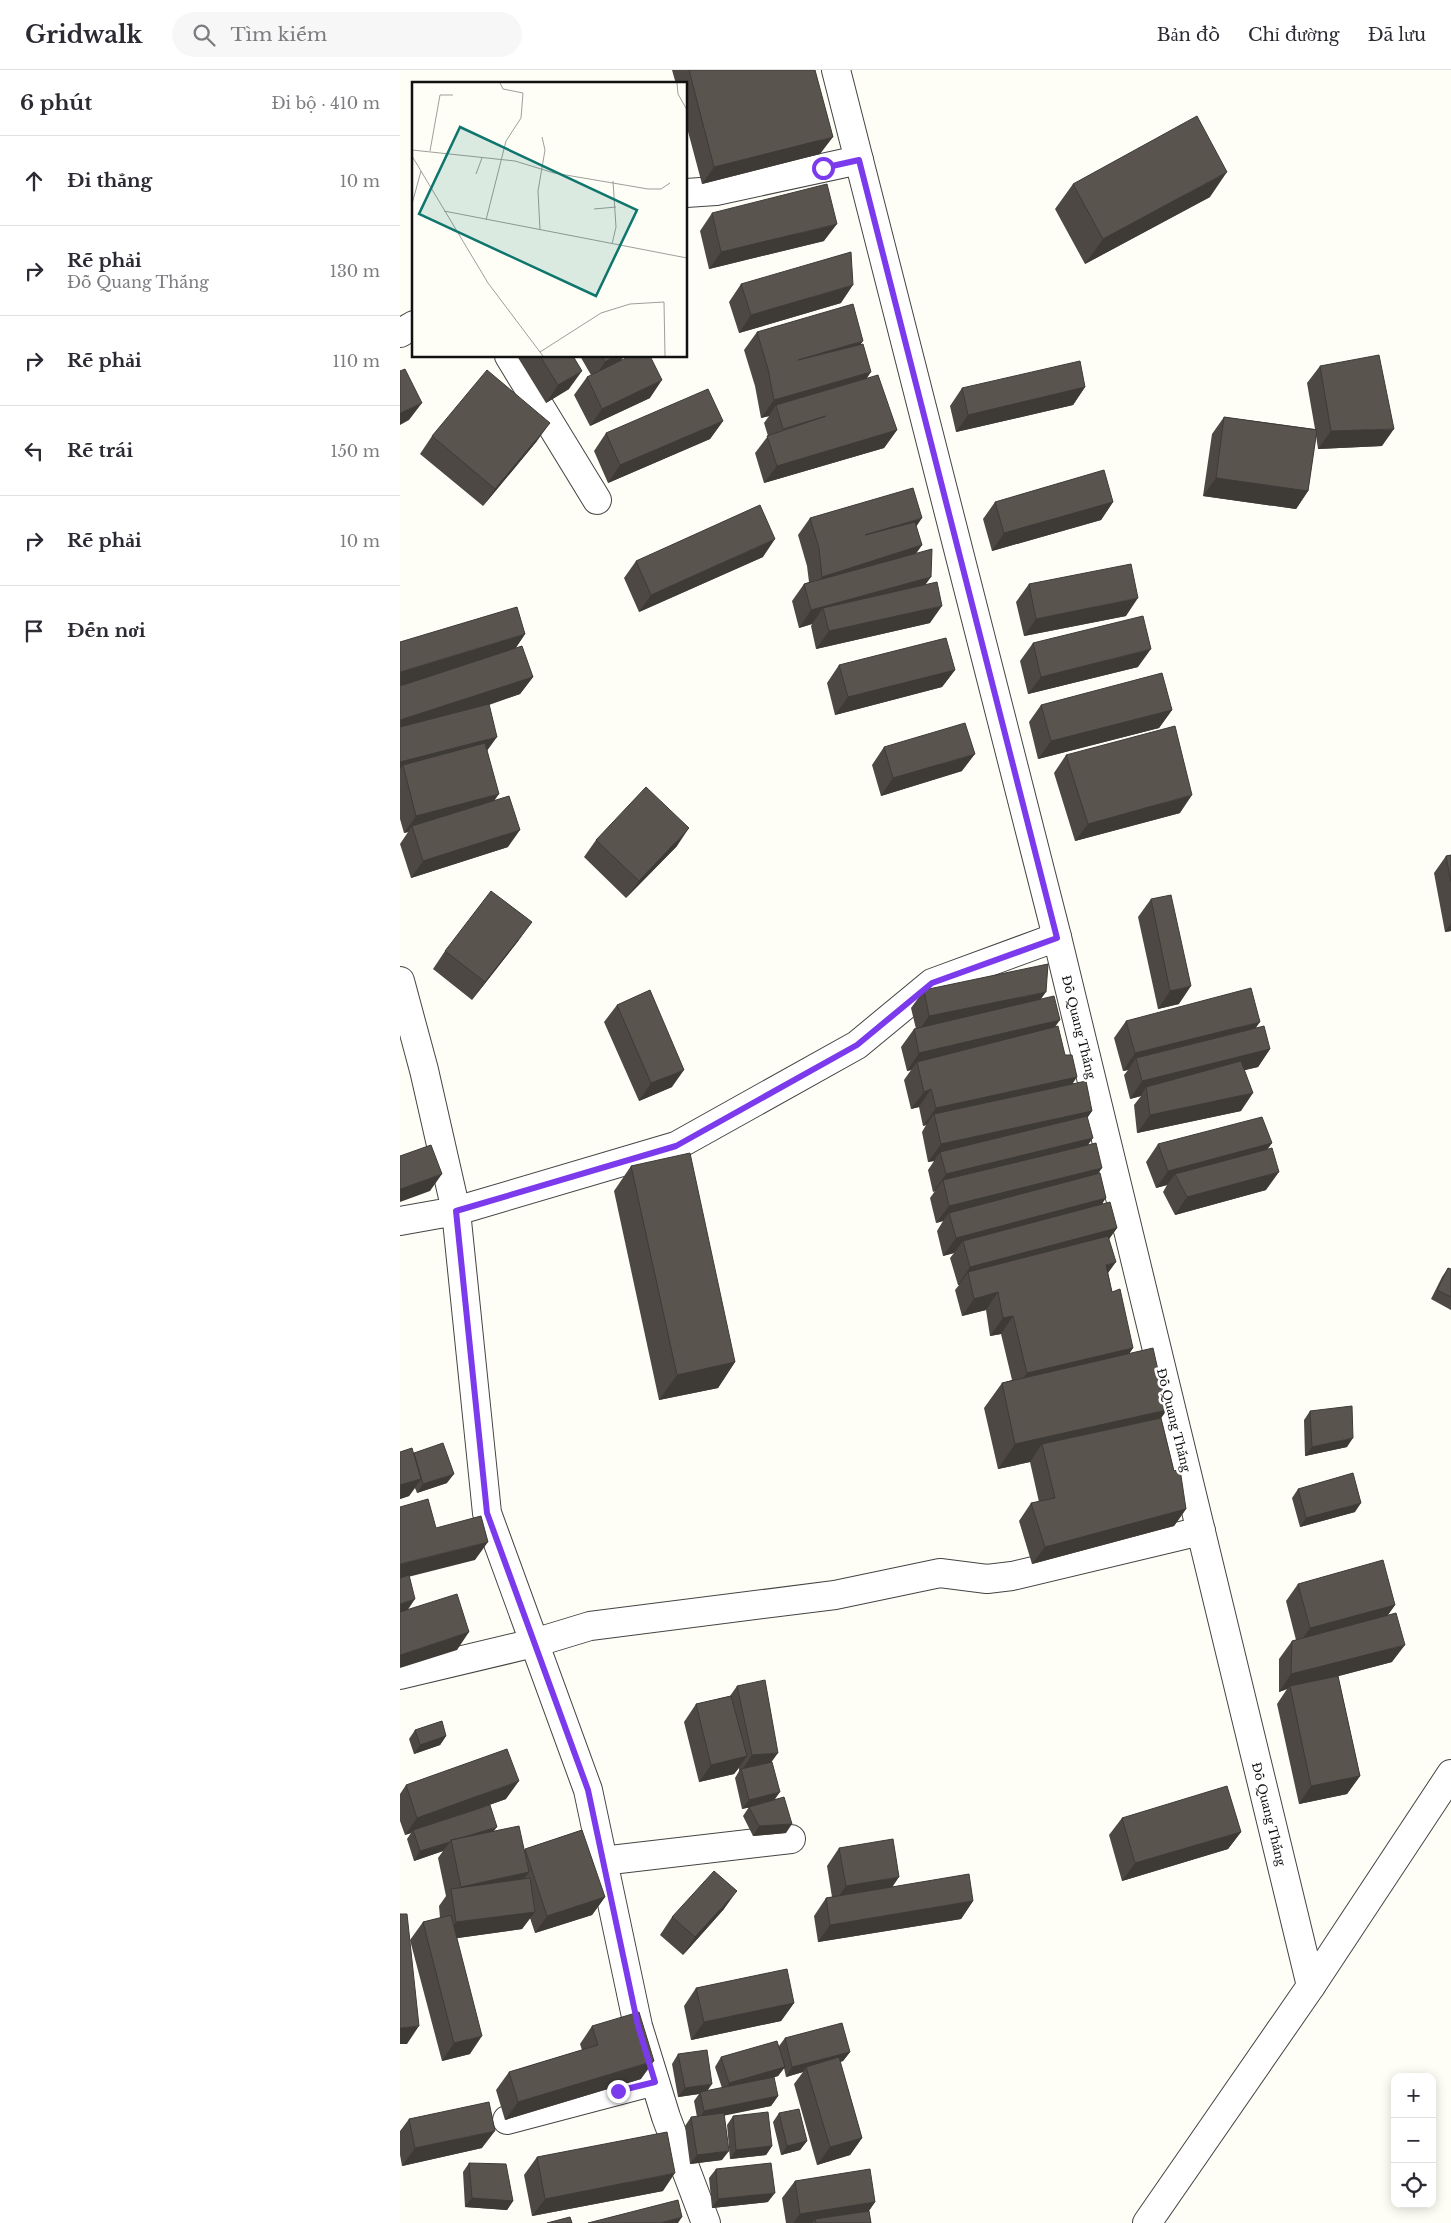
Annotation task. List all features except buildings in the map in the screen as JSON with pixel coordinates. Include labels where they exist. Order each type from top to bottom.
[{"type":"street","name":"Đỗ Quang Thắng","points":[[836,70],[1057,938],[1311,1986]]},
{"type":"street","points":[[688,193],[716,191],[859,160]]},
{"type":"street","points":[[400,333],[412,326]]},
{"type":"street","points":[[510,358],[597,500]]},
{"type":"street","points":[[400,1221],[456,1211],[676,1146],[857,1045],[932,983],[1057,938]]},
{"type":"street","points":[[400,981],[424,1070],[456,1211],[487,1513],[588,1790],[638,2026],[666,2117],[706,2223]]},
{"type":"street","points":[[400,1675],[534,1643],[590,1626],[835,1595],[940,1573],[987,1579],[1012,1576],[1201,1531]]},
{"type":"street","points":[[1146,2223],[1311,1986],[1451,1774]]},
{"type":"street","points":[[602,1861],[790,1839]]},
{"type":"street","points":[[507,2120],[655,2082]]},
{"type":"route","points":[[618,2091],[655,2082],[638,2026],[588,1790],[487,1513],[456,1211],[676,1146],[857,1045],[932,983],[1057,938],[859,160],[823,168]]}]
